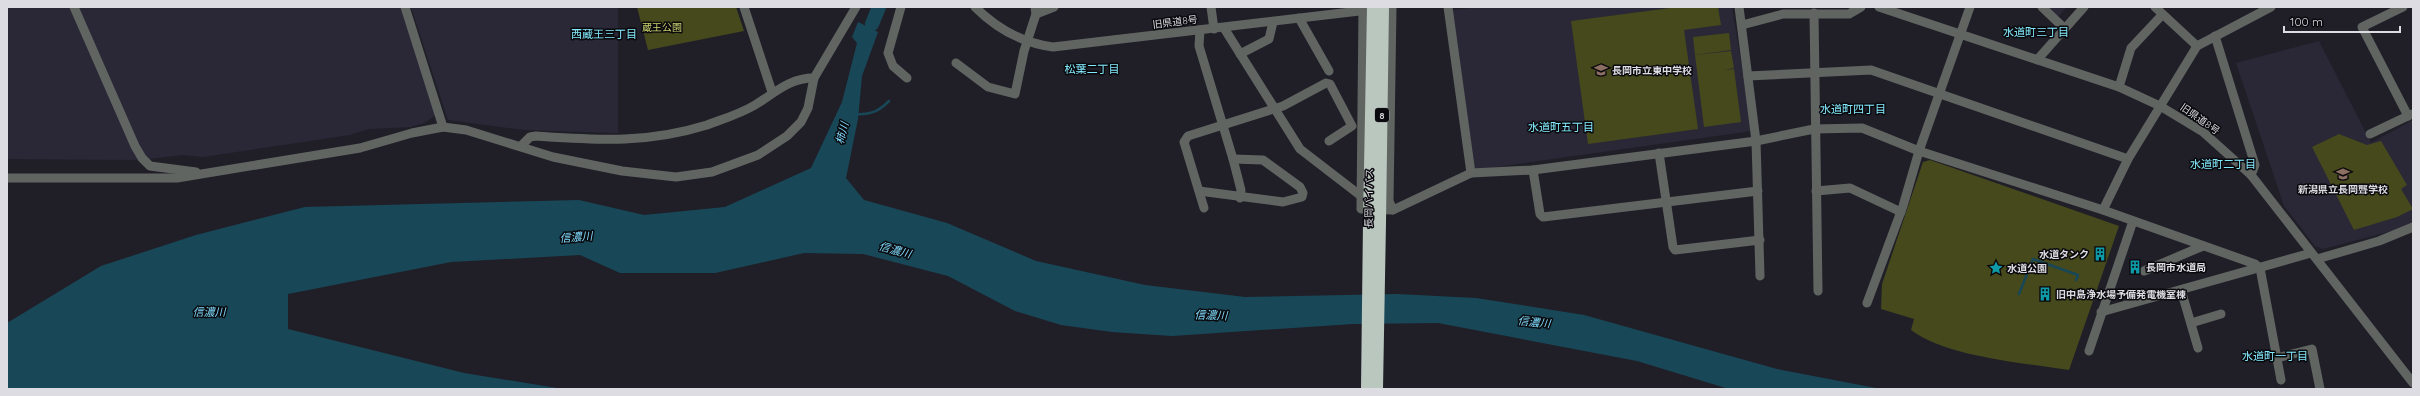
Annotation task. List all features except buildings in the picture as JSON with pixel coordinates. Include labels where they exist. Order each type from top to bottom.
[{"type":"highway","name":"長岡バイパス","points":[[1367,389],[1383,7]]},
{"type":"highway","name":"長岡バイパス","points":[[1366,8],[1375,222]]},
{"type":"highway","name":"長岡バイパス","points":[[1374,246],[1377,389]]},
{"type":"street","points":[[74,7],[135,146],[145,163],[150,166],[202,174]]},
{"type":"street","points":[[405,7],[444,128]]},
{"type":"street","points":[[744,7],[772,92]]},
{"type":"street","points":[[7,178],[155,179],[202,174],[360,148],[412,133],[444,128],[466,130],[560,158],[659,176],[693,176],[712,172],[758,155],[787,136],[804,116],[814,78],[856,7]]},
{"type":"street","points":[[901,7],[888,53],[893,66],[907,78]]},
{"type":"street","name":"旧県道8号","points":[[975,7],[1000,28],[1027,42],[1053,47],[1067,47],[1273,22],[1366,8],[1388,7]]},
{"type":"street","points":[[956,63],[988,87],[1015,94],[1035,11],[1054,7]]},
{"type":"street","points":[[1211,7],[1214,29]]},
{"type":"street","points":[[1392,7],[1389,201],[1393,210]]},
{"type":"street","points":[[1448,7],[1471,173]]},
{"type":"street","points":[[1739,7],[1756,141],[1760,276]]},
{"type":"street","points":[[1742,25],[1783,14],[1849,14],[1861,7]]},
{"type":"street","name":"旧県道8号","points":[[1879,7],[2119,87],[2160,106],[2203,132],[2251,175],[2413,382]]},
{"type":"street","points":[[1867,303],[1901,212],[1919,151],[1970,7]]},
{"type":"street","points":[[2042,7],[2064,28]]},
{"type":"street","points":[[2036,60],[2084,7]]},
{"type":"street","points":[[2155,7],[2162,15],[2198,46]]},
{"type":"street","points":[[2103,210],[2128,159],[2198,46],[2271,7]]},
{"type":"street","points":[[2370,134],[2411,115],[2362,27],[2403,7]]},
{"type":"street","points":[[1366,8],[1361,209],[1393,210],[1471,173],[1533,170],[1659,154],[1756,141],[1814,129],[1862,128],[1919,151],[2103,210],[2255,264],[2260,268],[2281,380]]},
{"type":"street","points":[[1814,13],[1816,71],[1814,129],[1818,292]]},
{"type":"street","points":[[2119,87],[2131,48],[2162,15]]},
{"type":"street","points":[[1299,18],[1329,72]]},
{"type":"street","points":[[1240,54],[1269,39],[1273,22]]},
{"type":"street","points":[[1224,28],[1273,109],[1305,155],[1361,196]]},
{"type":"street","points":[[1200,30],[1199,46],[1233,158],[1241,190],[1240,198]]},
{"type":"street","points":[[2215,36],[2255,165],[2251,175]]},
{"type":"street","points":[[1748,76],[1816,71],[1871,70],[2128,159]]},
{"type":"street","points":[[522,146],[530,137],[536,136],[624,140],[676,132],[706,125],[746,110],[788,83],[802,79],[814,78]]},
{"type":"street","points":[[1204,208],[1184,142],[1186,139],[1222,125],[1283,106],[1326,83],[1330,84],[1352,126],[1329,141]]},
{"type":"street","points":[[1659,154],[1673,247],[1675,250],[1760,240]]},
{"type":"street","points":[[1199,191],[1240,198],[1283,202],[1302,197],[1303,193],[1300,187],[1263,160],[1233,158]]},
{"type":"street","points":[[1533,170],[1540,214],[1544,217],[1758,191]]},
{"type":"street","points":[[1816,191],[1850,188],[1901,212]]},
{"type":"street","points":[[2089,351],[2133,221]]},
{"type":"street","points":[[2101,312],[2260,268],[2379,241],[2413,227]]},
{"type":"street","points":[[2144,271],[2203,246]]},
{"type":"street","points":[[2181,290],[2198,348]]},
{"type":"street","points":[[2191,323],[2220,314]]},
{"type":"street","points":[[2277,358],[2312,349],[2320,389]]},
{"type":"shaded area","points":[[7,7],[401,7],[436,115],[424,123],[411,127],[369,129],[350,135],[203,157],[183,155],[139,160],[7,159]]},
{"type":"shaded area","points":[[411,7],[618,7],[618,133],[524,130],[448,120]]},
{"type":"shaded area","name":"長岡市立東中学校","points":[[1481,7],[1732,7],[1752,131],[1475,170],[1452,10]]},
{"type":"shaded area","points":[[2048,7],[2067,7],[2058,17]]},
{"type":"shaded area","name":"新潟県立長岡聾学校","points":[[2319,41],[2371,143],[2413,120],[2413,222],[2399,229],[2323,249],[2315,246],[2284,206],[2236,63]]},
{"type":"green space","name":"蔵王公園","points":[[637,7],[736,7],[744,31],[648,50]]},
{"type":"green space","points":[[1678,7],[1718,7],[1721,25],[1684,30],[1698,129],[1588,144],[1571,21]]},
{"type":"green space","points":[[1729,33],[1731,50],[1695,55],[1693,37]]},
{"type":"green space","points":[[1731,51],[1734,68],[1724,70],[1734,69],[1741,122],[1704,127],[1695,55]]},
{"type":"green space","points":[[2339,134],[2367,145],[2381,141],[2407,185],[2401,189],[2413,209],[2397,217],[2354,230],[2312,147]]},
{"type":"green space","name":"水道公園","points":[[1930,160],[2119,226],[2069,370],[1987,358],[1945,347],[1926,339],[1911,330],[1914,319],[1881,309],[1882,284],[1923,162]]},
{"type":"water","name":"信濃川","points":[[858,22],[878,32],[862,76],[858,119],[846,178],[864,200],[947,223],[1036,261],[1145,285],[1245,297],[1397,294],[1476,298],[1584,315],[1777,369],[1881,389],[1729,389],[1637,361],[1438,323],[1353,324],[1172,336],[1112,332],[1061,325],[1015,311],[948,276],[863,254],[804,253],[715,273],[620,273],[580,255],[451,262],[288,294],[288,329],[464,373],[563,389],[7,389],[7,323],[101,266],[196,235],[305,207],[579,200],[644,215],[725,207],[811,168],[842,102],[857,43],[852,37]]},
{"type":"waterway","name":"柿川","points":[[872,24],[879,7]]},
{"type":"waterway","points":[[856,114],[874,112],[889,101]]},
{"type":"waterway","points":[[2019,294],[2033,259],[2078,275],[2076,280]]},
{"type":"place","name":"長岡市立東中学校","points":[[1601,70]]},
{"type":"place","name":"新潟県立長岡聾学校","points":[[2343,174]]},
{"type":"place","name":"水道タンク","points":[[2100,254]]},
{"type":"place","name":"長岡市水道局","points":[[2135,267]]},
{"type":"place","name":"水道公園","points":[[1996,268]]},
{"type":"place","name":"旧中島浄水場予備発電機室棟","points":[[2045,294]]},
{"type":"district","name":"水道町三丁目","points":[[2036,32]]},
{"type":"district","name":"西蔵王三丁目","points":[[604,34]]},
{"type":"district","name":"松葉二丁目","points":[[1092,69]]},
{"type":"district","name":"水道町四丁目","points":[[1853,109]]},
{"type":"district","name":"水道町五丁目","points":[[1561,127]]},
{"type":"district","name":"水道町二丁目","points":[[2223,164]]},
{"type":"district","name":"水道町一丁目","points":[[2275,356]]}]
